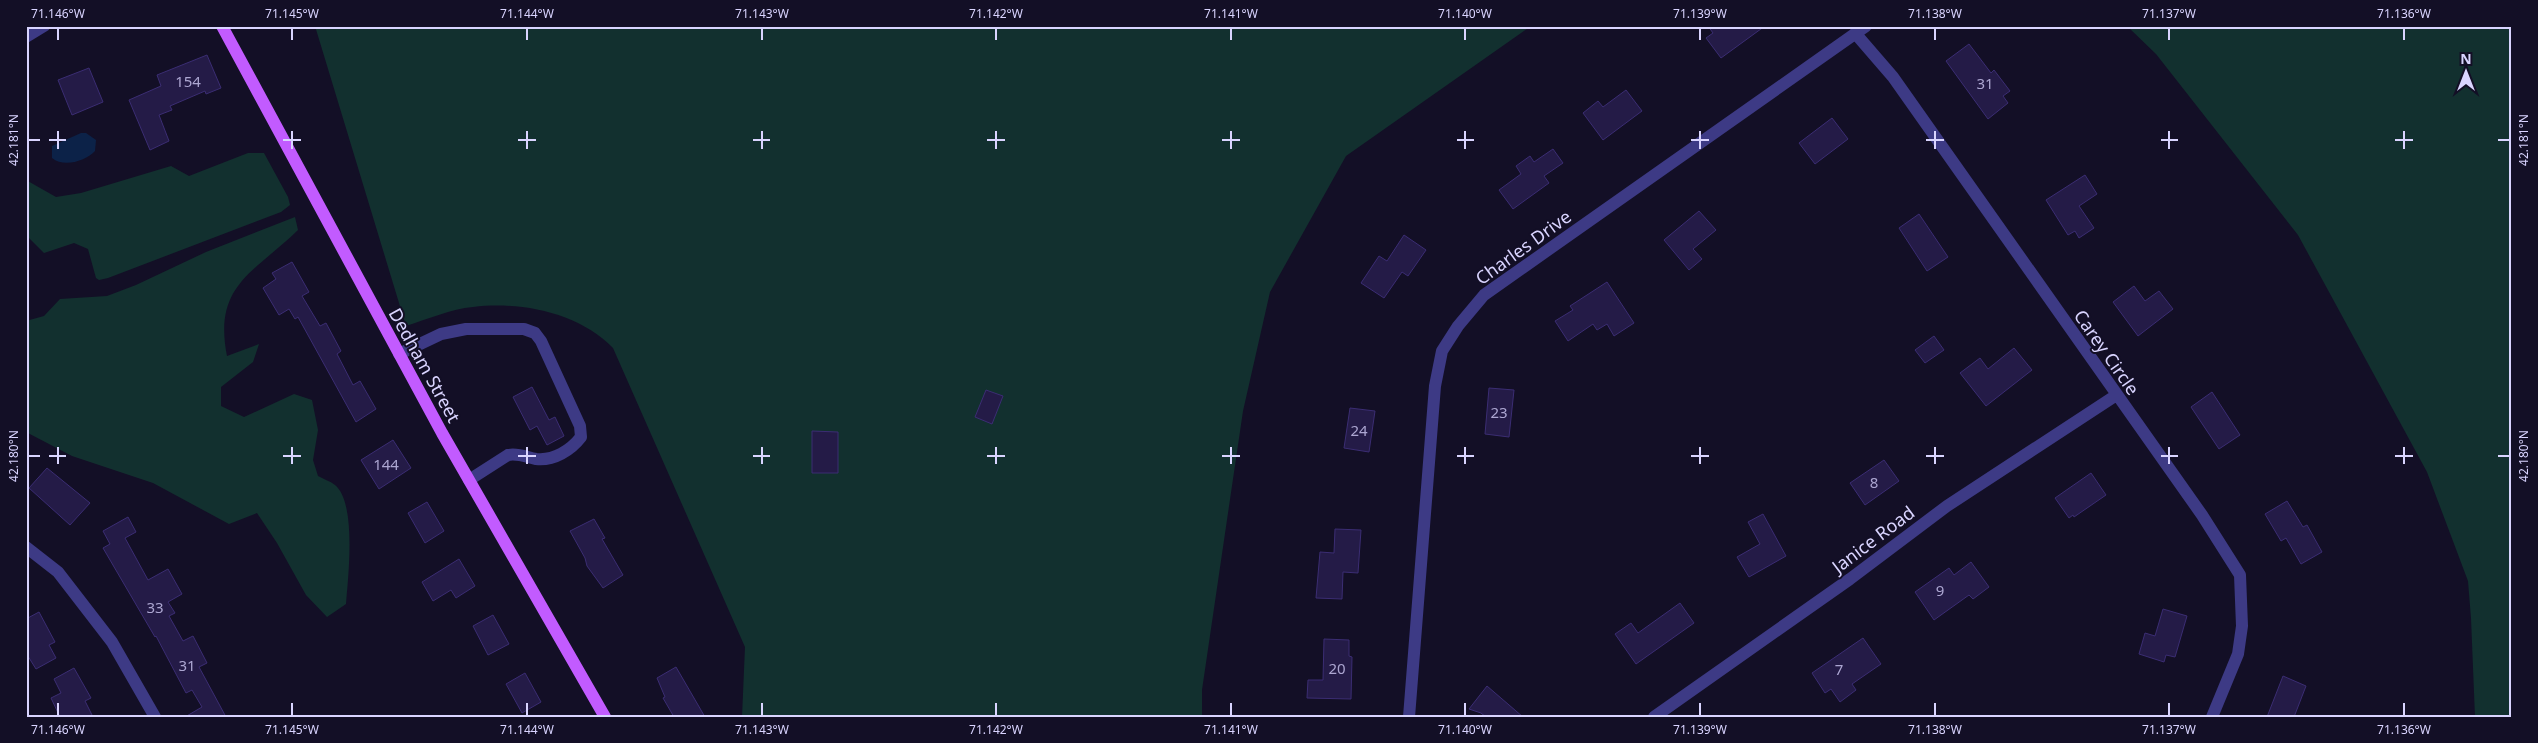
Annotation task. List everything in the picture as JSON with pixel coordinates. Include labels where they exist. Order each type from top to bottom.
[{"type":"main road","name":"Dedham Street","points":[[222,26],[399,354],[605,717]]},
{"type":"street","points":[[26,37],[44,26]]},
{"type":"street","name":"Carey Circle","points":[[1861,30],[2202,516],[2240,575],[2242,626],[2238,654],[2212,717]]},
{"type":"street","name":"Charles Drive","points":[[1409,717],[1435,386],[1442,351],[1458,326],[1484,295],[1861,30]]},
{"type":"street","points":[[399,354],[440,334],[466,329],[524,329],[535,333],[541,341],[580,426],[581,437],[577,443],[557,456],[545,459],[514,454],[508,455],[469,480]]},
{"type":"street","name":"Janice Road","points":[[1654,717],[1850,579],[1946,506],[2116,396]]},
{"type":"street","points":[[26,547],[58,572],[112,642],[155,717]]},
{"type":"green space","points":[[315,26],[1531,26],[1346,156],[1270,292],[1243,411],[1202,690],[1202,717],[742,717],[745,647],[613,348],[584,326],[548,312],[529,308],[491,306],[465,308],[406,326]]},
{"type":"green space","points":[[2127,26],[2512,26],[2512,717],[2475,717],[2468,581],[2427,472],[2298,235],[2156,54]]},
{"type":"green space","points":[[248,153],[264,153],[288,197],[290,205],[281,212],[108,278],[99,280],[96,278],[88,249],[74,243],[44,253],[26,235],[26,180],[56,197],[81,193],[171,166],[189,176]]},
{"type":"green space","points":[[295,217],[298,230],[241,282],[232,296],[226,312],[224,332],[227,356],[259,344],[253,362],[221,387],[221,406],[244,417],[294,394],[312,400],[318,430],[313,460],[318,476],[335,485],[342,494],[349,524],[350,541],[346,604],[327,617],[306,595],[277,543],[257,513],[229,524],[153,483],[72,456],[26,432],[26,321],[44,316],[60,299],[107,296],[136,285],[206,252]]},
{"type":"water","points":[[81,133],[86,133],[96,140],[95,151],[91,155],[68,163],[62,163],[52,158],[52,146]]},
{"type":"building","points":[[1708,26],[1765,26],[1721,58],[1706,38],[1713,33]]},
{"type":"building","points":[[1969,44],[1991,73],[1994,70],[2010,91],[2003,96],[2008,103],[1988,119],[1946,61]]},
{"type":"building","points":[[207,55],[221,88],[206,94],[205,91],[170,106],[172,110],[159,115],[169,141],[150,150],[129,100],[161,86],[157,75]]},
{"type":"building","points":[[89,68],[103,102],[72,115],[58,80]]},
{"type":"building","points":[[1626,90],[1642,111],[1603,140],[1583,113],[1598,101],[1603,107]]},
{"type":"building","points":[[1832,118],[1848,139],[1815,164],[1799,143]]},
{"type":"building","points":[[1553,149],[1563,163],[1544,176],[1549,183],[1513,209],[1499,190],[1521,174],[1516,166],[1530,156],[1534,162]]},
{"type":"building","points":[[2085,175],[2097,194],[2079,206],[2094,228],[2079,238],[2075,231],[2068,235],[2046,200]]},
{"type":"building","points":[[1699,211],[1716,230],[1693,249],[1702,259],[1689,270],[1664,240]]},
{"type":"building","points":[[1919,214],[1948,257],[1927,271],[1899,228]]},
{"type":"building","points":[[1404,235],[1426,250],[1408,276],[1402,272],[1384,298],[1361,283],[1379,256],[1387,261]]},
{"type":"building","points":[[292,262],[309,292],[302,296],[320,326],[326,323],[341,351],[337,354],[353,385],[360,381],[376,409],[356,422],[298,317],[295,319],[289,309],[279,315],[263,288],[276,279],[272,273]]},
{"type":"building","points":[[1607,282],[1634,323],[1614,336],[1607,324],[1597,330],[1593,324],[1568,341],[1555,321],[1573,310],[1570,306]]},
{"type":"building","points":[[2134,286],[2145,301],[2159,291],[2173,309],[2138,336],[2113,302]]},
{"type":"building","points":[[1934,336],[1944,350],[1925,363],[1915,350]]},
{"type":"building","points":[[2014,348],[2032,370],[1986,406],[1960,373],[1980,358],[1988,369]]},
{"type":"building","points":[[532,387],[549,420],[555,417],[564,436],[547,445],[537,426],[530,430],[513,397]]},
{"type":"building","points":[[1489,388],[1514,390],[1509,437],[1485,434]]},
{"type":"building","points":[[986,390],[1003,396],[992,424],[975,417]]},
{"type":"building","points":[[2212,392],[2240,435],[2219,449],[2191,407]]},
{"type":"building","points":[[1350,408],[1375,411],[1369,452],[1344,448]]},
{"type":"building","points":[[812,431],[838,432],[838,473],[812,473]]},
{"type":"building","points":[[393,440],[411,468],[379,489],[361,460]]},
{"type":"building","points":[[1884,460],[1899,481],[1865,505],[1850,483]]},
{"type":"building","points":[[47,468],[90,503],[70,525],[29,488]]},
{"type":"building","points":[[2091,473],[2106,495],[2074,517],[2073,515],[2069,518],[2055,498]]},
{"type":"building","points":[[2287,501],[2303,527],[2307,525],[2322,552],[2301,564],[2286,538],[2281,541],[2265,514]]},
{"type":"building","points":[[427,502],[444,531],[425,543],[408,513]]},
{"type":"building","points":[[1763,514],[1786,556],[1749,577],[1737,557],[1760,544],[1748,522]]},
{"type":"building","points":[[128,517],[136,532],[125,538],[148,580],[168,569],[182,594],[168,602],[175,613],[169,616],[183,641],[193,636],[207,663],[199,667],[226,717],[185,717],[202,707],[192,690],[186,693],[156,636],[103,548],[110,544],[103,531]]},
{"type":"building","points":[[594,519],[605,538],[602,539],[623,575],[603,588],[587,566],[585,558],[570,531]]},
{"type":"building","points":[[1335,529],[1361,530],[1358,573],[1343,572],[1342,599],[1316,598],[1320,552],[1334,553]]},
{"type":"building","points":[[459,559],[475,586],[456,598],[451,590],[433,601],[422,582]]},
{"type":"building","points":[[1971,562],[1989,587],[1973,599],[1969,595],[1934,620],[1915,592],[1949,568],[1954,575]]},
{"type":"building","points":[[1680,603],[1694,623],[1636,664],[1615,634],[1631,623],[1638,633]]},
{"type":"building","points":[[2163,609],[2187,616],[2175,657],[2166,655],[2164,662],[2139,654],[2145,633],[2155,636]]},
{"type":"building","points":[[39,612],[55,642],[49,645],[56,658],[36,669],[26,653],[26,619]]},
{"type":"building","points":[[493,615],[509,644],[488,655],[473,626]]},
{"type":"building","points":[[1863,638],[1881,664],[1852,684],[1856,690],[1840,702],[1831,689],[1825,693],[1812,673]]},
{"type":"building","points":[[1324,639],[1349,640],[1349,656],[1352,657],[1351,699],[1307,698],[1308,680],[1323,680]]},
{"type":"building","points":[[676,667],[705,717],[674,717],[663,698],[665,697],[657,678]]},
{"type":"building","points":[[74,668],[91,698],[85,701],[93,717],[60,717],[51,698],[61,693],[54,679]]},
{"type":"building","points":[[525,673],[541,702],[522,713],[506,684]]},
{"type":"building","points":[[2283,676],[2306,686],[2294,717],[2267,717]]},
{"type":"building","points":[[1487,686],[1523,717],[1486,717],[1469,709]]}]
